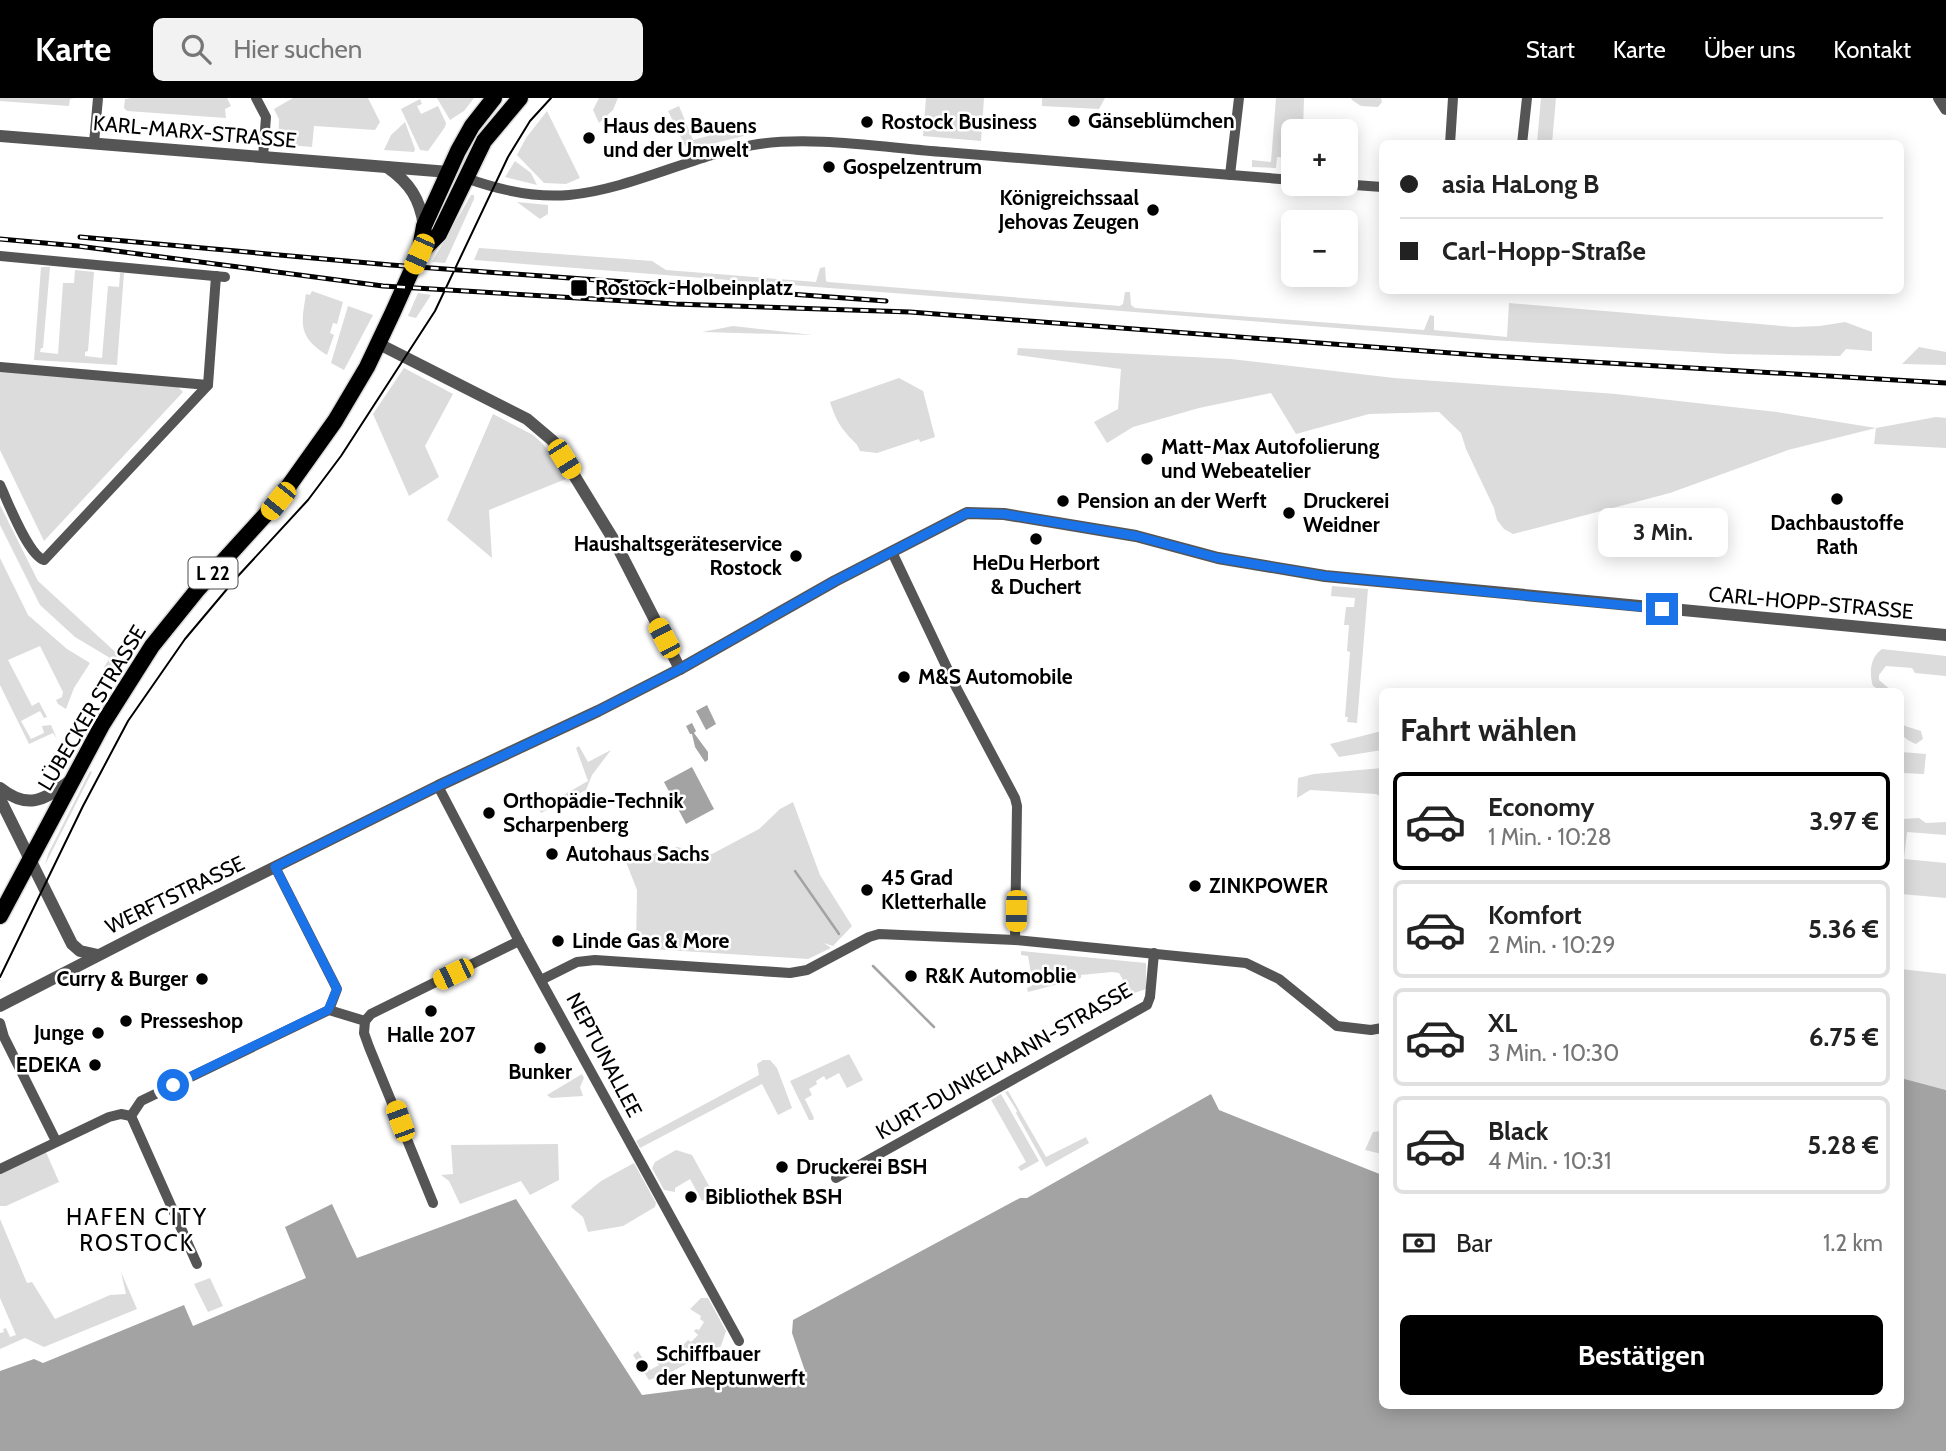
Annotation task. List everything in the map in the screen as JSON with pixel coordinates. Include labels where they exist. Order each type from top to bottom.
[{"type":"main road","name":"L 22","points":[[449,172],[472,126],[494,98]]},
{"type":"main road","name":"L 22","points":[[466,178],[484,141],[520,98]]},
{"type":"main road","points":[[449,172],[466,178]]},
{"type":"main road","name":"LÜBECKER STRASSE","points":[[0,916],[70,781],[112,707],[152,646],[198,589],[263,520],[335,421],[379,344],[419,254],[424,226],[449,172]]},
{"type":"main road","name":"LÜBECKER STRASSE","points":[[419,254],[439,234],[466,178]]},
{"type":"street","points":[[94,144],[97,98]]},
{"type":"street","points":[[256,98],[266,117],[263,156]]},
{"type":"street","points":[[1230,175],[1239,98]]},
{"type":"street","points":[[1450,140],[1453,98]]},
{"type":"street","points":[[1522,140],[1527,98]]},
{"type":"street","points":[[1939,98],[1946,109]]},
{"type":"street","name":"KARL-MARX-STRASSE","points":[[0,136],[449,172]]},
{"type":"street","points":[[466,178],[530,195],[570,195],[614,186],[717,153],[782,142],[842,144],[1281,179]]},
{"type":"street","points":[[386,167],[405,181],[414,192],[421,207],[424,226]]},
{"type":"street","points":[[1358,185],[1379,187]]},
{"type":"street","points":[[0,256],[220,276],[208,384],[50,557],[39,559],[0,485]]},
{"type":"street","points":[[379,344],[527,419],[545,432],[615,542],[680,669]]},
{"type":"street","points":[[0,367],[208,384]]},
{"type":"street","name":"WERFTSTRASSE","points":[[0,1006],[438,786],[598,711],[967,513]]},
{"type":"street","name":"CARL-HOPP-STRASSE","points":[[967,513],[1004,514],[1136,536],[1218,558],[1325,576],[1946,635]]},
{"type":"street","points":[[892,552],[933,642],[1015,798],[1015,940]]},
{"type":"street","points":[[0,788],[19,799],[40,800],[70,781]]},
{"type":"street","name":"NEPTUNALLEE","points":[[438,786],[519,941],[739,1341]]},
{"type":"street","points":[[0,799],[73,943],[98,955]]},
{"type":"street","points":[[131,1116],[141,1101],[328,1010],[337,989],[275,867]]},
{"type":"street","points":[[541,980],[577,962],[595,960],[801,972],[879,934],[1015,940],[1246,963],[1279,979],[1337,1027],[1379,1029]]},
{"type":"street","points":[[433,1203],[366,1040],[365,1021],[371,1014],[519,941]]},
{"type":"street","name":"KURT-DUNKELMANN-STRASSE","points":[[836,1178],[1147,1005],[1154,953]]},
{"type":"street","points":[[328,1010],[365,1021]]},
{"type":"street","points":[[0,1023],[2,1036],[56,1141]]},
{"type":"street","points":[[0,1169],[109,1116],[131,1116]]},
{"type":"street","points":[[131,1116],[197,1264]]},
{"type":"shaded area","points":[[0,98],[74,98],[70,99],[69,106],[0,101]]},
{"type":"shaded area","points":[[227,98],[231,106],[225,109],[226,118],[127,111],[124,108],[125,99]]},
{"type":"shaded area","points":[[293,98],[368,98],[380,122],[375,130],[314,126],[312,147],[278,144],[279,119],[274,109]]},
{"type":"shaded area","points":[[437,98],[474,98],[464,111],[450,120]]},
{"type":"shaded area","points":[[599,98],[618,98],[613,110],[599,123],[593,110]]},
{"type":"shaded area","points":[[926,98],[984,98],[981,141],[923,136]]},
{"type":"shaded area","points":[[1042,98],[1105,98],[1099,109],[1042,106]]},
{"type":"shaded area","points":[[1276,98],[1304,98],[1303,119],[1281,119],[1281,157],[1277,157],[1276,168],[1252,167],[1252,160],[1271,162]]},
{"type":"shaded area","points":[[1351,98],[1381,98],[1382,102],[1378,107],[1361,106]]},
{"type":"shaded area","points":[[1541,98],[1556,98],[1552,140],[1537,140]]},
{"type":"shaded area","points":[[420,99],[422,104],[417,106],[421,114],[438,106],[446,123],[428,151],[420,150],[401,109]]},
{"type":"shaded area","points":[[679,106],[693,140],[741,127],[744,136],[687,150],[668,111]]},
{"type":"shaded area","points":[[547,111],[580,178],[566,184],[544,183],[517,155],[526,138]]},
{"type":"shaded area","points":[[405,122],[414,152],[384,150],[391,135]]},
{"type":"shaded area","points":[[515,161],[531,173],[537,185],[505,177]]},
{"type":"shaded area","points":[[471,195],[474,195],[474,199],[445,263],[432,262]]},
{"type":"shaded area","points":[[517,202],[548,205],[548,214],[540,219]]},
{"type":"shaded area","points":[[479,248],[652,261],[666,270],[816,282],[820,268],[825,267],[828,282],[1120,306],[1123,304],[1125,292],[1130,292],[1131,305],[1135,308],[1424,330],[1430,315],[1434,316],[1434,330],[1507,337],[1509,303],[1794,327],[1845,322],[1872,332],[1872,351],[1846,349],[1840,356],[1729,354],[1490,340],[474,260]]},
{"type":"shaded area","points":[[41,267],[50,267],[43,348],[40,352],[58,354],[63,283],[74,283],[75,270],[94,272],[88,351],[85,356],[102,358],[108,286],[119,287],[120,273],[124,273],[117,365],[34,360]]},
{"type":"shaded area","points":[[312,291],[343,302],[337,324],[333,323],[330,333],[334,335],[327,355],[311,342],[304,329],[306,294],[310,295]]},
{"type":"shaded area","points":[[418,293],[431,295],[416,318],[408,316]]},
{"type":"shaded area","points":[[348,306],[373,315],[344,370],[331,363]]},
{"type":"shaded area","points":[[733,326],[813,335],[702,332]]},
{"type":"shaded area","points":[[1919,347],[1946,352],[1946,365],[1902,364]]},
{"type":"shaded area","points":[[1018,348],[1231,359],[1394,378],[1616,394],[1777,412],[1876,428],[1788,450],[1670,493],[1513,534],[1504,529],[1497,520],[1461,433],[1439,412],[1369,414],[1296,434],[1271,393],[1199,408],[1133,427],[1107,443],[1094,422],[1118,409],[1121,369],[1017,355]]},
{"type":"shaded area","points":[[404,368],[453,394],[425,446],[439,477],[409,496],[373,414]]},
{"type":"shaded area","points":[[0,370],[175,384],[183,392],[44,541],[0,450]]},
{"type":"shaded area","points":[[899,378],[923,391],[935,437],[920,442],[919,439],[877,453],[860,451],[841,426],[830,402]]},
{"type":"shaded area","points":[[493,414],[533,435],[543,444],[566,479],[489,510],[492,558],[447,520]]},
{"type":"shaded area","points":[[1936,417],[1946,418],[1946,448],[1874,444],[1876,428]]},
{"type":"shaded area","points":[[0,505],[38,581],[124,660],[115,674],[104,667],[110,658],[75,637],[40,605],[0,525]]},
{"type":"shaded area","points":[[0,558],[28,615],[67,649],[90,663],[74,688],[66,709],[56,700],[62,697],[63,692],[40,646],[8,660],[32,706],[39,702],[47,717],[44,718],[40,711],[21,721],[31,739],[44,733],[42,726],[51,725],[57,739],[53,733],[29,744],[0,685]]},
{"type":"shaded area","points":[[1332,586],[1368,589],[1357,723],[1347,722],[1348,717],[1345,717],[1350,652],[1347,651],[1349,625],[1344,625],[1346,607],[1354,607],[1355,598],[1331,596]]},
{"type":"shaded area","points":[[1882,649],[1946,656],[1946,676],[1915,673],[1912,668],[1886,666],[1879,675],[1879,680],[1888,688],[1876,688],[1873,686],[1871,676],[1875,657]]},
{"type":"shaded area","points":[[707,705],[716,724],[706,730],[696,711]]},
{"type":"shaded area","points":[[692,723],[696,731],[694,733],[708,752],[708,760],[705,762],[686,726]]},
{"type":"shaded area","points":[[1904,725],[1921,731],[1923,739],[1916,744],[1905,737]]},
{"type":"shaded area","points":[[1379,732],[1379,750],[1339,757],[1330,744]]},
{"type":"shaded area","points":[[579,746],[588,762],[611,750],[592,775],[586,790],[541,813],[539,809],[588,781],[576,748]]},
{"type":"shaded area","points":[[1904,752],[1926,754],[1924,774],[1904,773]]},
{"type":"shaded area","points":[[692,767],[714,809],[686,824],[664,782]]},
{"type":"shaded area","points":[[1379,768],[1379,796],[1310,790],[1297,798],[1298,778]]},
{"type":"shaded area","points":[[90,771],[92,772],[45,865],[48,854]]},
{"type":"shaded area","points":[[793,802],[820,875],[852,926],[833,946],[824,943],[831,948],[808,959],[636,948],[637,890],[626,862],[677,847],[712,854],[759,829],[780,809]]},
{"type":"shaded area","points":[[1919,818],[1926,823],[1946,822],[1946,835],[1907,832],[1904,859],[1904,819]]},
{"type":"shaded area","points":[[1904,859],[1946,863],[1946,898],[1904,894]]},
{"type":"shaded area","points":[[1021,951],[1146,963],[1146,989],[1131,994],[1119,973],[1112,972],[1081,975],[1081,978],[1028,992],[1027,988],[1033,985],[1028,956],[1021,955]]},
{"type":"shaded area","points":[[1904,969],[1946,974],[1946,1090],[1904,1079]]},
{"type":"shaded area","points":[[849,1054],[863,1080],[847,1088],[839,1073],[826,1080],[824,1076],[816,1081],[817,1084],[809,1089],[812,1095],[805,1099],[814,1118],[809,1120],[790,1081]]},
{"type":"shaded area","points":[[770,1060],[777,1068],[792,1108],[778,1115],[762,1084],[640,1148],[636,1141],[759,1075],[757,1064]]},
{"type":"shaded area","points":[[582,1074],[584,1078],[580,1087],[583,1096],[551,1098],[547,1095]]},
{"type":"shaded area","points":[[1904,1079],[1946,1090],[1946,1451],[0,1451],[0,1371],[34,1359],[43,1363],[184,1305],[193,1326],[306,1278],[285,1227],[332,1204],[357,1258],[516,1199],[642,1395],[806,1374],[792,1333],[793,1320],[1020,1198],[1027,1198],[1211,1094],[1219,1110],[1379,1174],[1379,1409],[1904,1409]]},
{"type":"shaded area","points":[[1008,1091],[1046,1157],[1086,1137],[1089,1143],[1046,1167],[1005,1092]]},
{"type":"shaded area","points":[[1001,1094],[1039,1161],[1021,1171],[1018,1167],[1026,1162],[991,1100]]},
{"type":"shaded area","points":[[1379,1131],[1379,1153],[1365,1150],[1373,1132]]},
{"type":"shaded area","points":[[558,1144],[559,1180],[530,1195],[521,1181],[460,1204],[449,1181],[441,1175],[453,1174],[451,1145]]},
{"type":"shaded area","points":[[676,1150],[692,1155],[714,1195],[702,1201],[690,1179],[675,1188],[675,1192],[664,1190],[652,1168],[655,1162]]},
{"type":"shaded area","points":[[46,1152],[59,1182],[6,1206],[0,1206],[0,1173]]},
{"type":"shaded area","points":[[634,1163],[656,1203],[655,1207],[623,1226],[588,1232],[583,1217],[572,1205],[601,1181]]},
{"type":"shaded area","points":[[0,1219],[27,1283],[32,1282],[55,1319],[110,1295],[126,1294],[121,1272],[137,1309],[44,1347],[25,1338],[0,1349],[0,1333],[4,1332],[3,1329],[6,1328],[10,1337],[16,1335],[0,1298]]},
{"type":"shaded area","points":[[210,1278],[223,1306],[208,1312],[194,1284]]},
{"type":"shaded area","points":[[701,1298],[708,1298],[726,1331],[721,1346],[671,1372],[649,1380],[633,1355],[638,1351],[650,1370],[659,1365],[656,1360],[659,1358],[661,1361],[680,1352],[676,1347],[681,1347],[688,1340],[691,1342],[698,1335],[694,1331],[699,1330],[704,1322],[700,1319],[701,1316],[690,1309]]},
{"type":"waterway","points":[[795,871],[839,934]]},
{"type":"waterway","points":[[873,966],[934,1027]]},
{"type":"tram line","points":[[0,977],[83,806],[128,721],[185,639],[308,500],[341,456],[435,311],[508,157],[530,121],[551,98]]},
{"type":"railway","points":[[80,237],[391,265],[886,301]]},
{"type":"railway","points":[[0,239],[78,246],[383,286],[675,304],[910,312],[1491,356],[1946,383]]},
{"type":"place","name":"Gänseblümchen","points":[[1074,121]]},
{"type":"place","name":"Rostock Business","points":[[867,122]]},
{"type":"place","name":"Haus des Bauens und der Umwelt","points":[[589,138]]},
{"type":"place","name":"Gospelzentrum","points":[[829,167]]},
{"type":"place","name":"Königreichssaal Jehovas Zeugen","points":[[1153,210]]},
{"type":"place","name":"Rostock-Holbeinplatz","points":[[579,288]]},
{"type":"place","name":"Matt-Max Autofolierung und Webeatelier","points":[[1147,459]]},
{"type":"place","name":"Dachbaustoffe Rath","points":[[1837,499]]},
{"type":"place","name":"Pension an der Werft","points":[[1063,501]]},
{"type":"place","name":"Druckerei Weidner","points":[[1289,513]]},
{"type":"place","name":"HeDu Herbort & Duchert","points":[[1036,539]]},
{"type":"place","name":"Haushaltsgeräteservice Rostock","points":[[796,556]]},
{"type":"place","name":"M&S Automobile","points":[[904,677]]},
{"type":"place","name":"Orthopädie-Technik Scharpenberg","points":[[489,813]]},
{"type":"place","name":"Autohaus Sachs","points":[[552,854]]},
{"type":"place","name":"ZINKPOWER","points":[[1195,886]]},
{"type":"place","name":"45 Grad Kletterhalle","points":[[867,890]]},
{"type":"place","name":"Linde Gas & More","points":[[558,941]]},
{"type":"place","name":"R&K Automoblie","points":[[911,976]]},
{"type":"place","name":"Curry & Burger","points":[[202,979]]},
{"type":"place","name":"Halle 207","points":[[431,1011]]},
{"type":"place","name":"Presseshop","points":[[126,1021]]},
{"type":"place","name":"Junge","points":[[98,1033]]},
{"type":"place","name":"Bunker","points":[[540,1048]]},
{"type":"place","name":"EDEKA","points":[[95,1065]]},
{"type":"place","name":"Druckerei BSH","points":[[782,1167]]},
{"type":"place","name":"Bibliothek BSH","points":[[691,1197]]},
{"type":"place","name":"Schiffbauer der Neptunwerft","points":[[642,1366]]},
{"type":"district","name":"HAFEN CITY ROSTOCK","points":[[137,1230]]},
{"type":"route","points":[[173,1085],[328,1010],[337,989],[275,867],[598,711],[680,669],[835,581],[967,513],[1004,514],[1136,536],[1218,558],[1325,576],[1662,609]]}]
